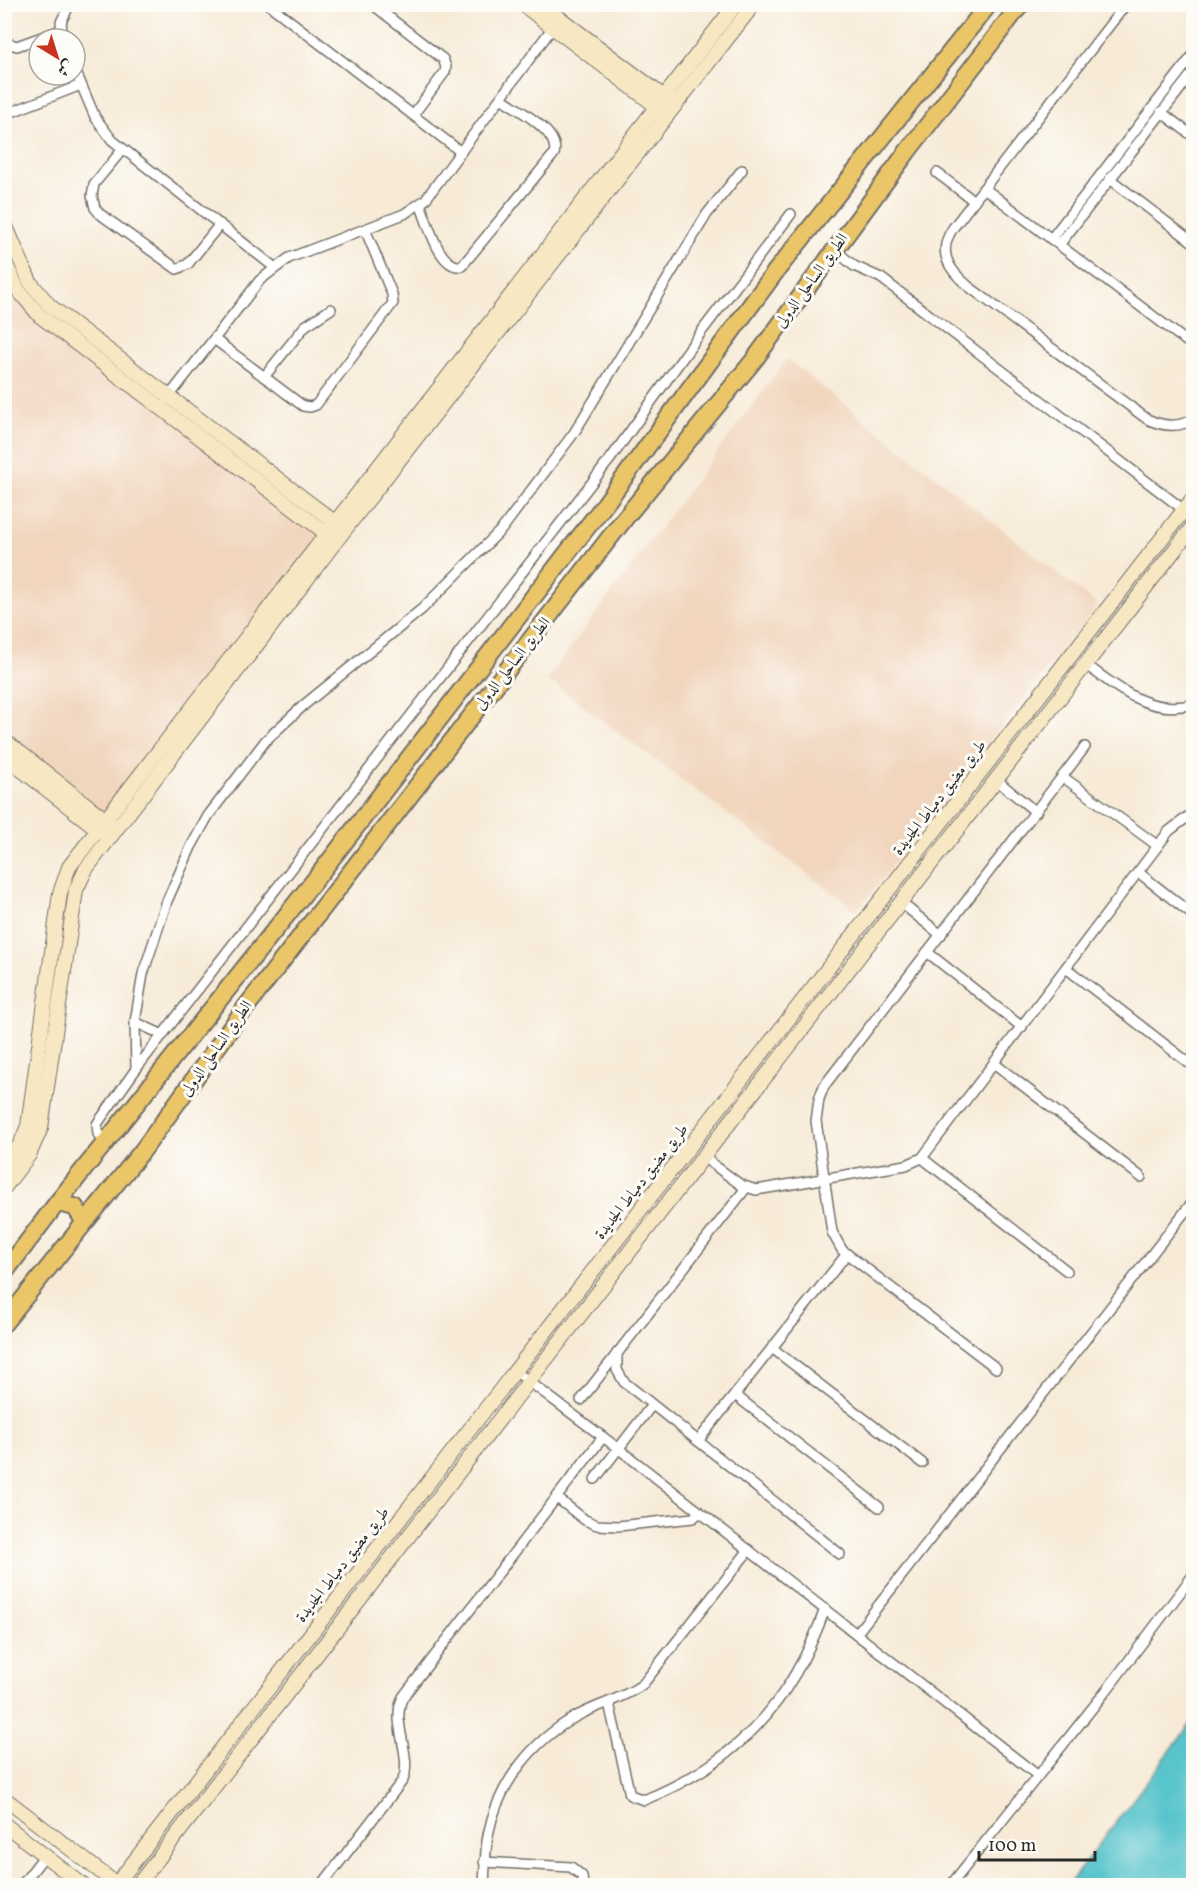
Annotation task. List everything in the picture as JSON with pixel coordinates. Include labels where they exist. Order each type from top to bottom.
[{"type":"highway","name":"الطريق الساحلى الدولى","points":[[4,1273],[346,840],[605,504],[776,271],[989,4]]},
{"type":"highway","name":"الطريق الساحلى الدولى","points":[[4,1323],[157,1132],[246,1007],[625,518],[735,385],[1021,4]]},
{"type":"highway","points":[[57,1203],[75,1207],[84,1221]]},
{"type":"street","points":[[62,27],[62,18],[70,4]]},
{"type":"street","points":[[268,4],[461,152]]},
{"type":"street","points":[[281,14],[288,4]]},
{"type":"street","points":[[372,4],[446,64],[445,72],[413,115]]},
{"type":"street","points":[[522,4],[667,107]]},
{"type":"street","points":[[541,4],[667,107]]},
{"type":"street","points":[[667,107],[736,4]]},
{"type":"street","points":[[4,1167],[21,1143],[30,1117],[63,880],[73,860],[335,532],[667,107],[754,4]]},
{"type":"street","points":[[1126,4],[947,237],[944,248],[950,269],[957,277],[1147,419],[1160,425],[1175,426],[1194,418]]},
{"type":"street","points":[[165,402],[260,280],[274,267],[289,258],[365,229],[420,204],[553,27]]},
{"type":"street","points":[[4,42],[17,46],[27,43]]},
{"type":"street","points":[[1055,242],[1194,54]]},
{"type":"street","points":[[1055,242],[1110,178],[1194,71]]},
{"type":"street","points":[[4,115],[78,87]]},
{"type":"street","points":[[81,87],[99,123],[123,149],[274,267]]},
{"type":"street","points":[[420,204],[444,260],[454,267],[462,266],[555,154],[555,141],[552,135],[501,98]]},
{"type":"street","points":[[1161,112],[1194,137]]},
{"type":"street","points":[[123,149],[94,184],[92,200],[100,214],[177,268],[188,264],[220,224]]},
{"type":"street","points":[[136,1069],[135,1022],[143,974],[166,902],[208,816],[266,740],[304,705],[422,609],[502,528],[574,433],[707,214],[742,170]]},
{"type":"street","points":[[937,173],[975,201]]},
{"type":"street","points":[[1110,178],[1194,243]]},
{"type":"street","points":[[984,188],[1194,347]]},
{"type":"street","points":[[106,1141],[98,1134],[97,1124],[136,1069],[611,458],[709,321],[791,214]]},
{"type":"street","points":[[5,223],[25,273],[43,299],[165,402],[335,532]]},
{"type":"street","points":[[214,339],[303,405],[313,407],[393,303],[392,294],[365,229]]},
{"type":"street","points":[[835,250],[854,266],[881,278],[1184,510]]},
{"type":"street","points":[[4,260],[18,290],[40,316],[165,402]]},
{"type":"street","points":[[264,377],[305,326],[331,309]]},
{"type":"street","name":"طريق مضيق دمياط الجديدة","points":[[117,1885],[1194,497]]},
{"type":"street","name":"طريق مضيق دمياط الجديدة","points":[[140,1880],[1194,525]]},
{"type":"street","points":[[4,1188],[29,1155],[41,1128],[76,890],[81,876],[335,532]]},
{"type":"street","points":[[1114,600],[1128,609]]},
{"type":"street","points":[[1085,664],[1142,702],[1171,708],[1194,704]]},
{"type":"street","points":[[4,740],[113,833]]},
{"type":"street","points":[[996,1368],[846,1255],[832,1232],[816,1121],[821,1093],[1085,747]]},
{"type":"street","points":[[4,756],[102,824]]},
{"type":"street","points":[[1063,777],[1158,846]]},
{"type":"street","points":[[995,779],[1036,812]]},
{"type":"street","points":[[703,1157],[746,1188],[761,1190],[906,1165],[922,1158],[1158,846],[1177,823],[1194,812]]},
{"type":"street","points":[[1138,872],[1194,916]]},
{"type":"street","points":[[900,902],[941,935]]},
{"type":"street","points":[[927,952],[1022,1027]]},
{"type":"street","points":[[1066,968],[1194,1067]]},
{"type":"street","points":[[135,1022],[163,1035]]},
{"type":"street","points":[[995,1064],[1141,1177]]},
{"type":"street","points":[[733,1093],[746,1102]]},
{"type":"street","points":[[922,1158],[1067,1271]]},
{"type":"street","points":[[581,1400],[746,1188]]},
{"type":"street","points":[[857,1633],[1194,1200]]},
{"type":"street","points":[[698,1441],[846,1255]]},
{"type":"street","points":[[772,1348],[921,1463]]},
{"type":"street","points":[[617,1353],[616,1365],[621,1378],[840,1554]]},
{"type":"street","points":[[515,1371],[857,1633],[1037,1775]]},
{"type":"street","points":[[735,1395],[879,1507]]},
{"type":"street","points":[[595,1479],[652,1405]]},
{"type":"street","points":[[321,1886],[403,1780],[405,1769],[399,1709],[403,1697],[603,1437]]},
{"type":"street","points":[[557,1498],[585,1520],[604,1526],[693,1518],[700,1512]]},
{"type":"street","points":[[483,1886],[488,1832],[498,1803],[521,1763],[554,1731],[580,1715],[626,1695],[650,1677],[749,1550]]},
{"type":"street","points":[[950,1886],[1106,1691],[1194,1574]]},
{"type":"street","points":[[609,1703],[630,1795],[644,1800],[670,1789],[718,1761],[767,1716],[804,1660],[825,1609]]},
{"type":"street","points":[[328,1611],[342,1620]]},
{"type":"street","points":[[4,1798],[117,1885]]},
{"type":"street","points":[[4,1824],[84,1886]]},
{"type":"street","points":[[21,1886],[45,1855]]},
{"type":"street","points":[[484,1862],[571,1868],[582,1875],[583,1886]]},
{"type":"street","points":[[131,1865],[140,1880]]},
{"type":"shaded area","points":[[4,240],[20,278],[43,309],[335,532],[106,828],[5,748]]},
{"type":"shaded area","points":[[787,359],[1098,605],[857,911],[547,679]]},
{"type":"water","points":[[1193,1721],[1193,1885],[1068,1885]]}]
